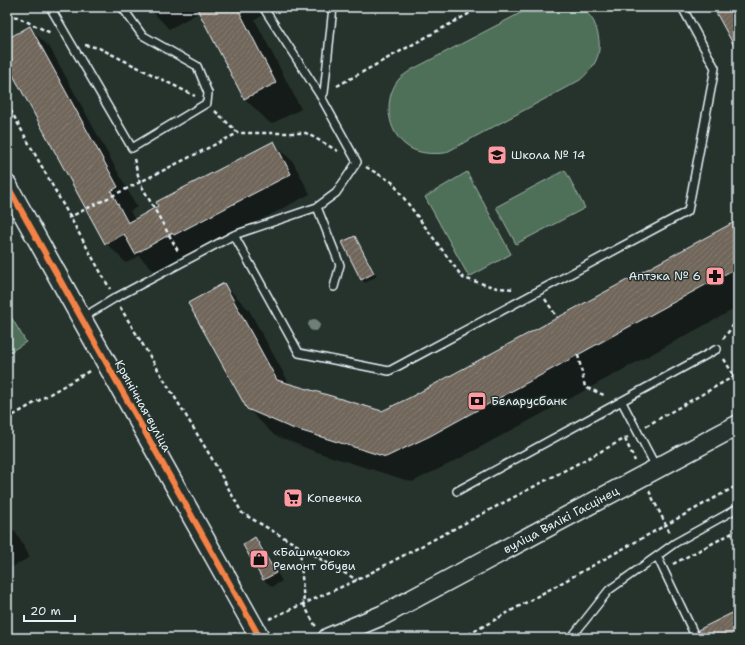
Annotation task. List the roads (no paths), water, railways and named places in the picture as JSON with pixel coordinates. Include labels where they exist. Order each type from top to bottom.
[{"type":"street","name":"Крынічная вуліца","points":[[7,185],[260,638]]},
{"type":"street","name":"вуліца Вялікі Гасцінец","points":[[353,638],[383,615],[738,425]]},
{"type":"street","name":"вуліца Вялікі Гасцінец","points":[[323,635],[383,615]]},
{"type":"lane","points":[[50,7],[68,41],[132,148],[207,103],[208,93],[197,66],[142,35],[122,7]]},
{"type":"lane","points":[[82,318],[114,298],[234,235],[317,207],[336,193],[357,162],[322,94],[263,7]]},
{"type":"lane","points":[[322,94],[333,7]]},
{"type":"lane","points":[[234,235],[299,353],[390,371],[688,211],[715,68],[682,7]]},
{"type":"lane","points":[[317,207],[340,266],[334,287]]},
{"type":"lane","points":[[457,492],[717,349]]},
{"type":"lane","points":[[622,402],[658,469]]},
{"type":"lane","points":[[571,638],[609,590],[675,543],[738,508]]},
{"type":"lane","points":[[657,556],[696,638]]},
{"type":"place","name":"Школа № 14","points":[[497,155]]},
{"type":"place","name":"Аптэка № 6","points":[[715,276]]},
{"type":"place","name":"Беларусбанк","points":[[477,401]]},
{"type":"place","name":"Копеечка","points":[[293,498]]},
{"type":"place","name":"«Башмачок» Ремонт обуви","points":[[259,559]]}]
